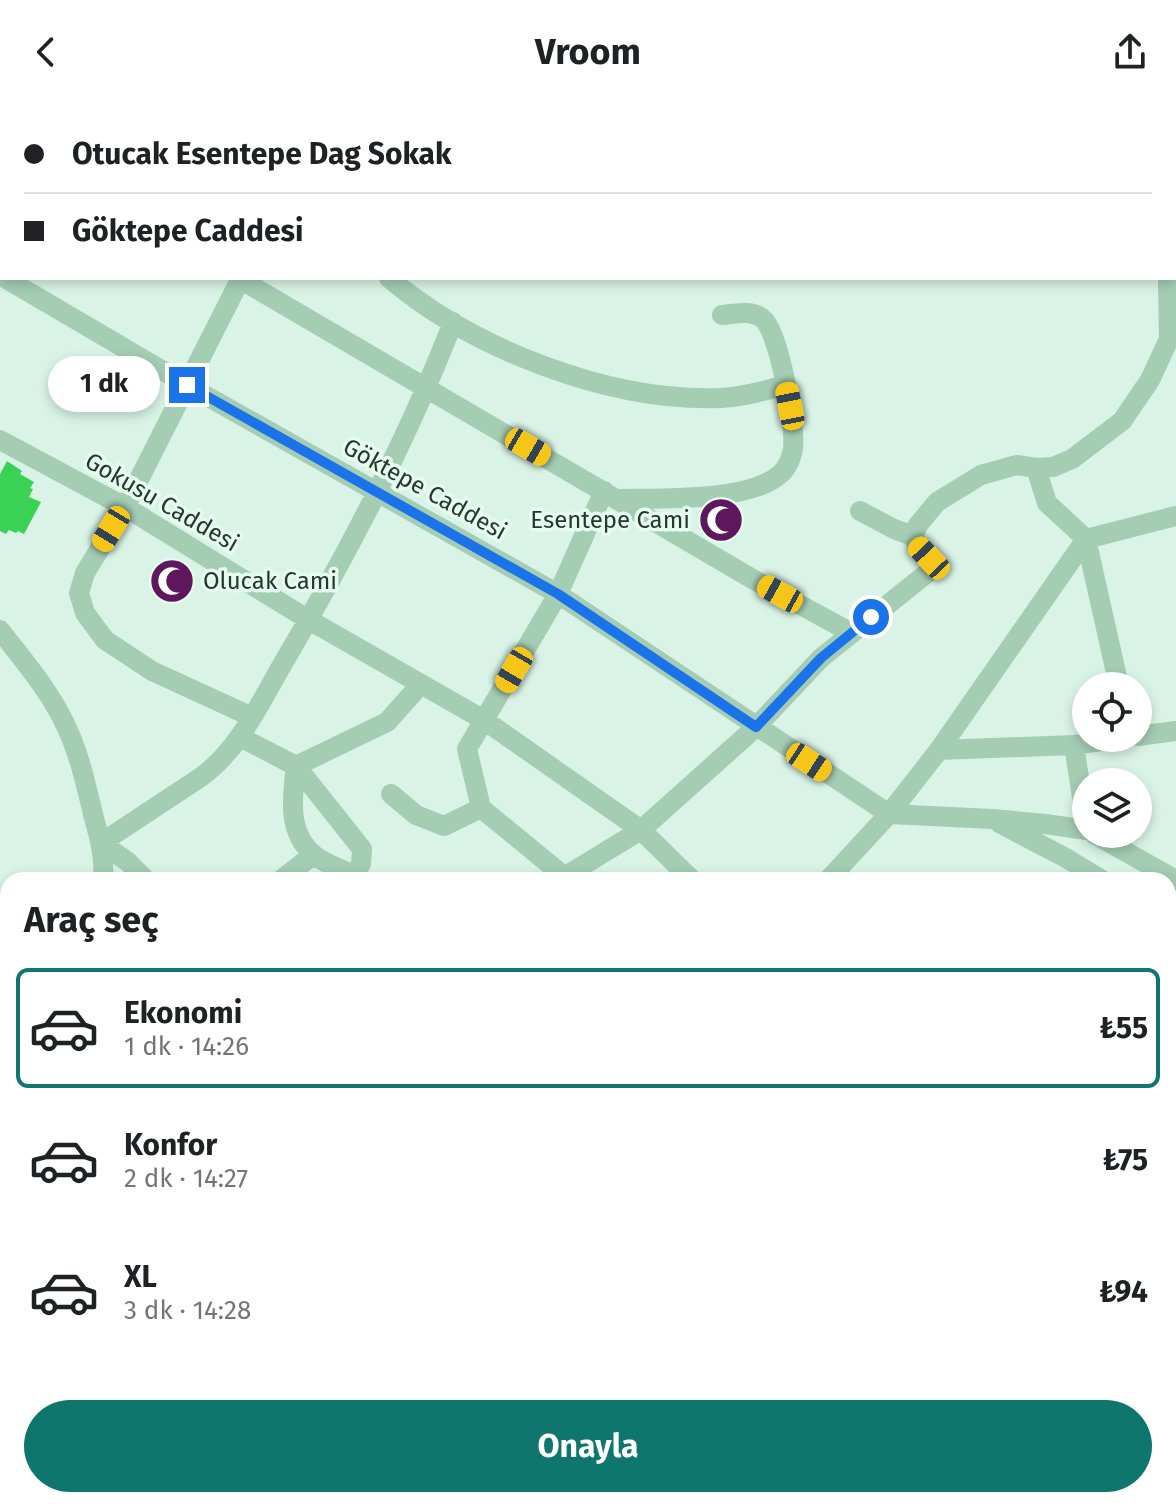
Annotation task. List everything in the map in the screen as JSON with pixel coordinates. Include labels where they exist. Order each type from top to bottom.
[{"type":"street","name":"Göktepe Caddesi","points":[[9,280],[187,385],[558,594],[889,814]]},
{"type":"street","points":[[239,280],[125,507],[85,573],[79,593],[85,613],[105,640],[152,671],[252,717]]},
{"type":"street","points":[[243,280],[756,581],[852,633]]},
{"type":"street","points":[[392,280],[453,322],[509,351],[567,375],[640,392],[690,398],[724,398],[786,385]]},
{"type":"street","points":[[572,872],[641,830],[756,727],[821,658],[931,570],[929,558],[915,543],[913,536],[937,502],[981,475],[1017,465],[1053,467],[1072,459],[1122,421],[1150,380],[1169,339],[1168,283],[1176,281]]},
{"type":"street","points":[[610,495],[724,495],[760,486],[778,477],[789,463],[793,426],[786,385],[770,327],[760,316],[750,313],[722,315]]},
{"type":"street","points":[[101,843],[217,765],[240,737],[309,620],[376,491],[427,388],[453,322]]},
{"type":"street","name":"Gokusu Caddesi","points":[[0,440],[125,507],[309,620],[484,720],[641,830],[684,872]]},
{"type":"street","points":[[1036,468],[1047,503],[1086,539],[1116,672]]},
{"type":"street","points":[[555,872],[481,808],[467,749],[558,594],[610,495]]},
{"type":"street","points":[[860,511],[913,536]]},
{"type":"street","points":[[835,872],[889,814],[939,750],[1086,539],[1176,516]]},
{"type":"street","points":[[0,630],[30,669],[66,726],[101,843],[104,872]]},
{"type":"street","points":[[296,766],[387,722],[421,684]]},
{"type":"street","points":[[1152,734],[1176,731]]},
{"type":"street","points":[[240,737],[296,766],[362,849],[358,872]]},
{"type":"street","points":[[939,750],[1072,745]]},
{"type":"street","points":[[296,766],[292,792],[295,828],[313,855],[346,872]]},
{"type":"street","points":[[391,794],[416,815],[444,826],[481,808]]},
{"type":"street","points":[[889,814],[1072,826]]},
{"type":"street","points":[[992,819],[1089,872]]},
{"type":"street","points":[[101,843],[138,872]]},
{"type":"street","points":[[1119,848],[1162,872]]},
{"type":"street","points":[[291,872],[313,855]]},
{"type":"building","points":[[7,461],[34,482],[29,497],[41,502],[24,534],[0,531],[0,474]]},
{"type":"building","name":"Esentepe Cami","points":[[735,504],[739,533],[707,536],[702,508]]},
{"type":"building","name":"Olucak Cami","points":[[161,565],[184,566],[183,597],[160,596]]},
{"type":"place","name":"Esentepe Cami","points":[[721,520]]},
{"type":"place","name":"Olucak Cami","points":[[172,581]]},
{"type":"route","points":[[187,385],[558,594],[756,727],[821,658],[871,617]]}]
